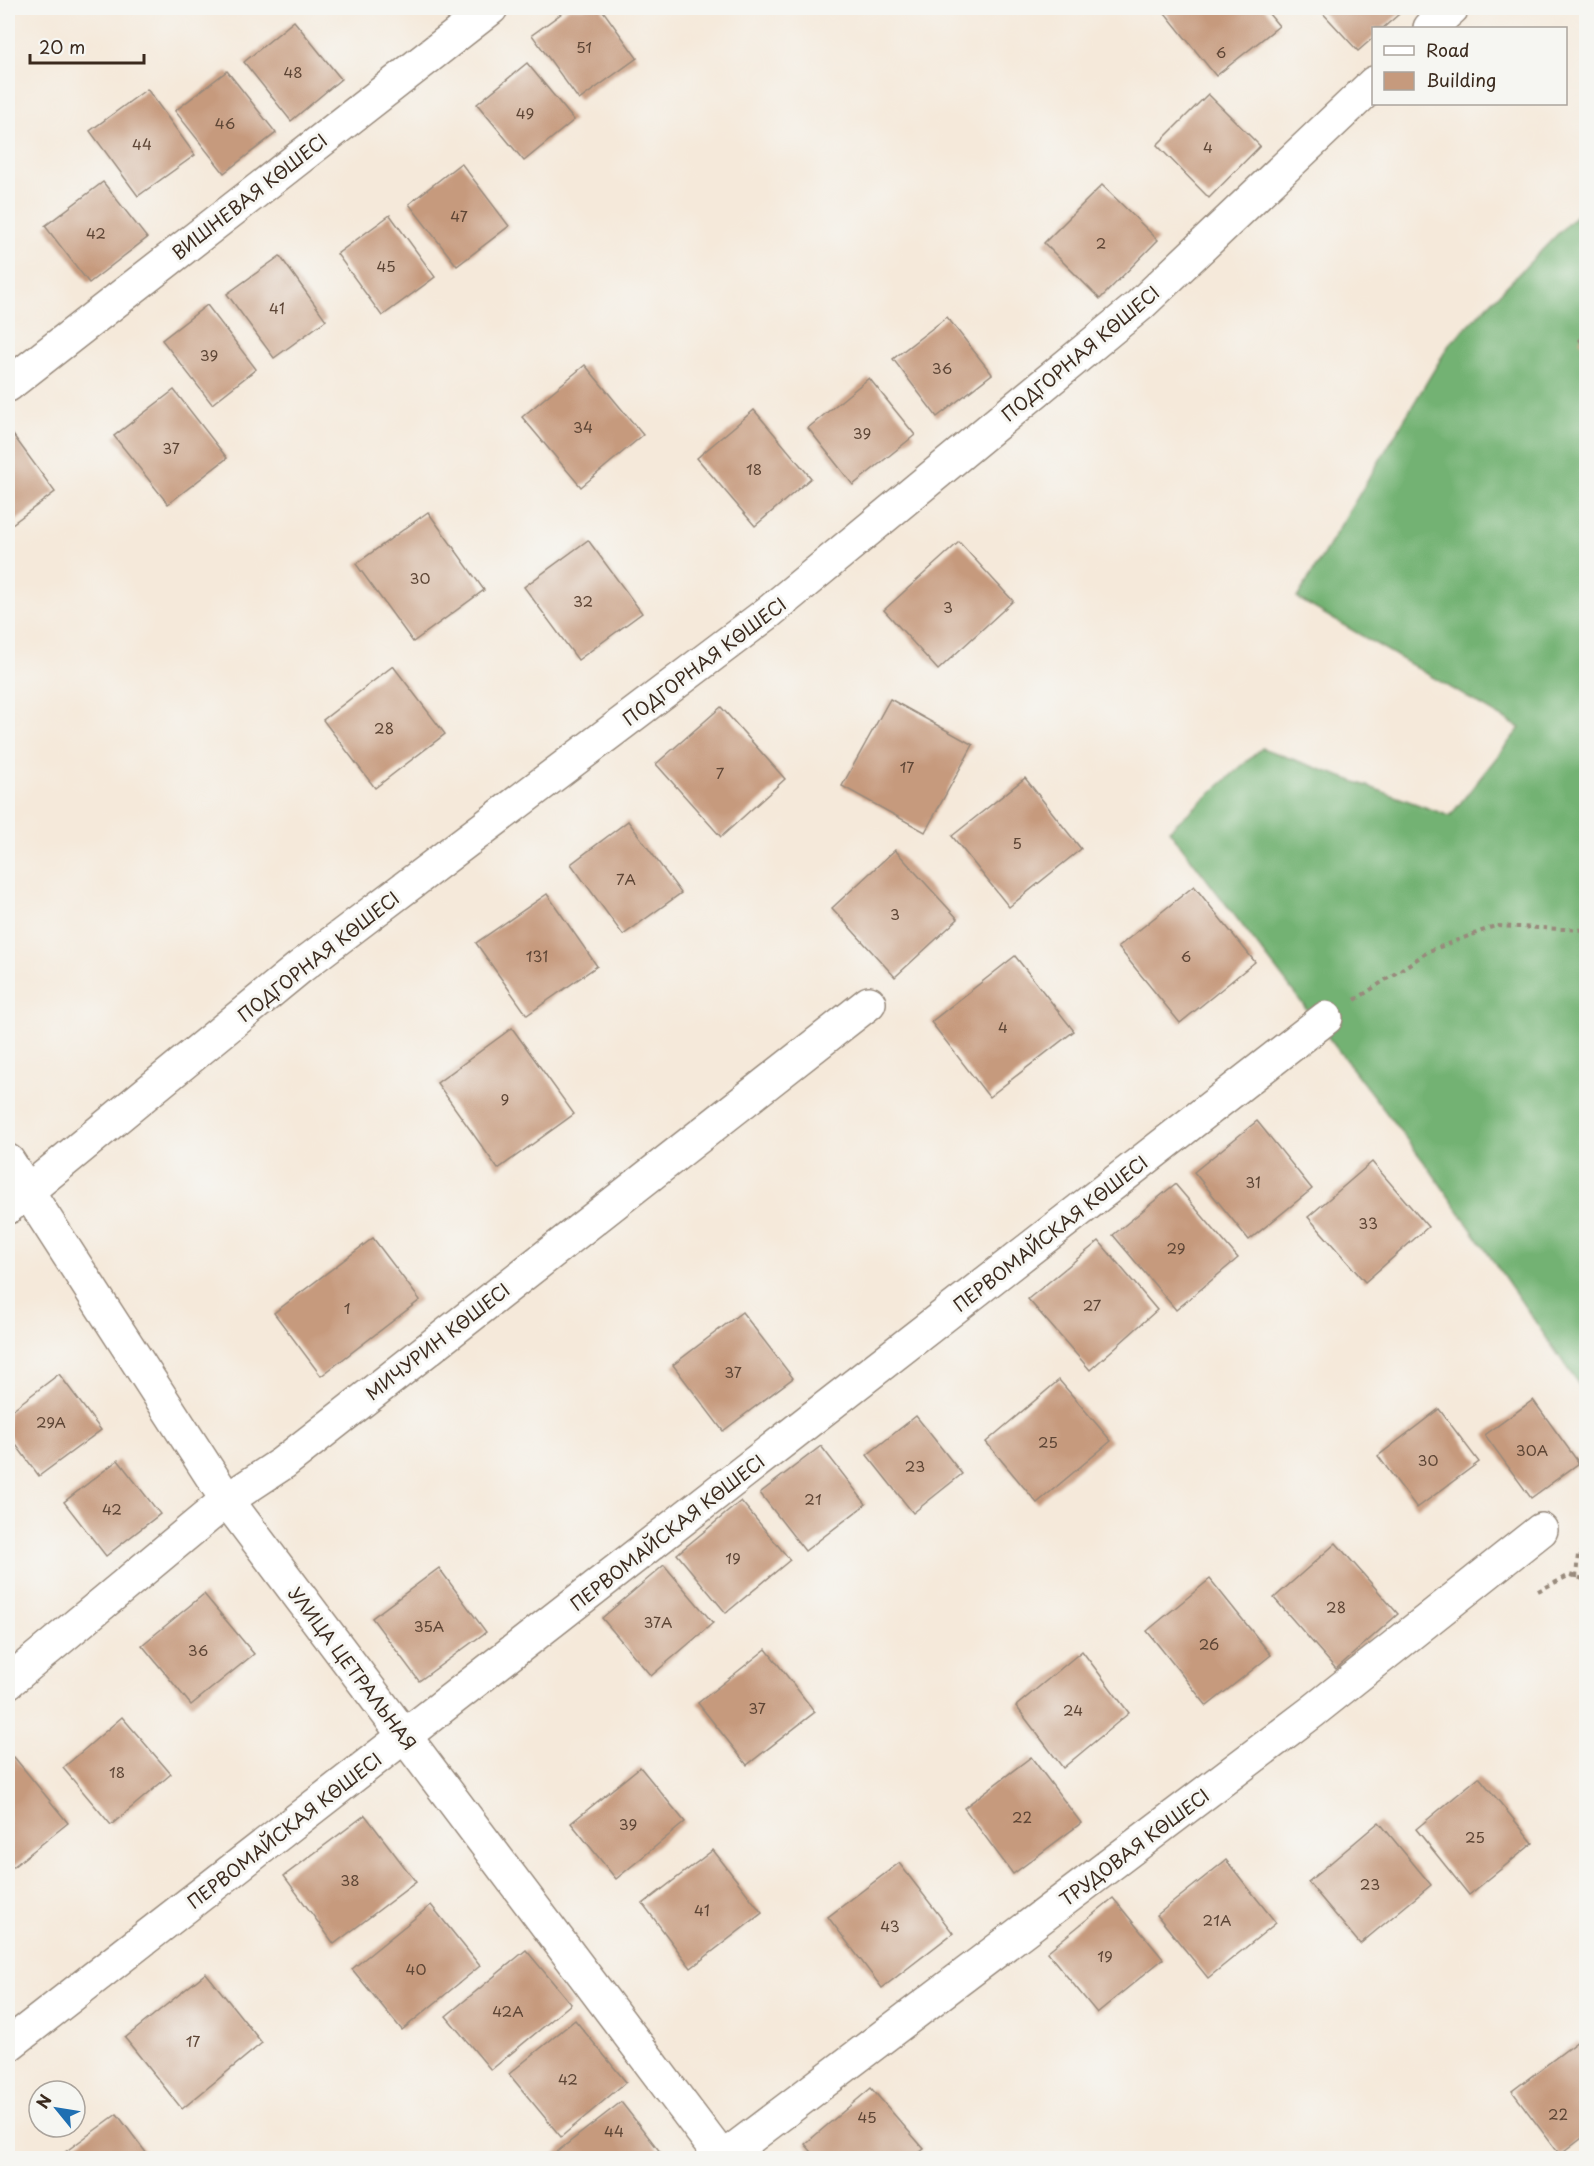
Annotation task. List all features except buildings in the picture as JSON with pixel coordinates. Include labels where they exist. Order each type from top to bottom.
[{"type":"street","name":"ВИШНЕВАЯ КӨШЕСІ","points":[[8,385],[491,8]]},
{"type":"street","points":[[1431,27],[1452,8]]},
{"type":"street","name":"ПОДГОРНАЯ КӨШЕСІ","points":[[17,1199],[299,968],[769,612],[1140,305],[1372,85]]},
{"type":"street","name":"МИЧУРИН КӨШЕСІ","points":[[8,1682],[227,1500],[283,1463],[869,1003]]},
{"type":"street","name":"ПЕРВОМАЙСКАЯ КӨШЕСІ","points":[[8,2045],[1326,1018]]},
{"type":"street","name":"УЛИЦА ЦЕТРАЛЬНАЯ","points":[[8,1161],[17,1199],[227,1500],[723,2158]]},
{"type":"street","name":"ТРУДОВАЯ КӨШЕСІ","points":[[723,2158],[1312,1712],[1541,1530]]},
{"type":"path","points":[[1326,1018],[1429,951],[1495,926],[1587,930]]},
{"type":"path","points":[[1576,1578],[1578,1554],[1587,1548]]},
{"type":"path","points":[[1538,1591],[1570,1575],[1587,1584]]},
{"type":"green space","points":[[1586,205],[1586,1395],[1431,1171],[1169,830],[1262,748],[1450,816],[1520,728],[1297,598],[1449,345]]}]
